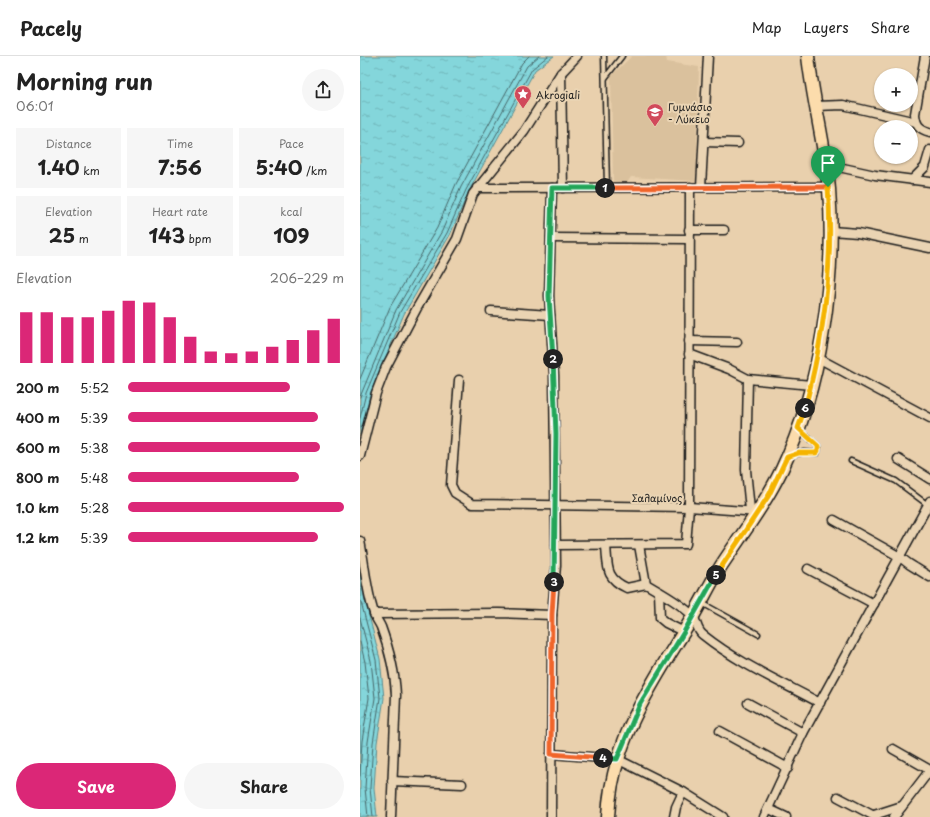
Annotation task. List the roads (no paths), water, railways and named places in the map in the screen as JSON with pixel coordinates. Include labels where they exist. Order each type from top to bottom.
[{"type":"main road","points":[[608,817],[610,787],[617,759],[640,704],[684,632],[754,511],[769,495],[787,457],[798,428],[811,385],[818,358],[827,292],[831,231],[825,164],[808,56]]},
{"type":"street","points":[[360,456],[376,393],[386,367],[417,308],[457,239],[470,201],[477,188],[524,131],[561,72],[577,56]]},
{"type":"street","points":[[701,187],[708,56]]},
{"type":"street","points":[[916,120],[915,114],[925,56]]},
{"type":"street","points":[[561,72],[563,188]]},
{"type":"street","points":[[815,106],[843,104],[908,120]]},
{"type":"street","points":[[918,126],[930,132]]},
{"type":"street","points":[[704,142],[738,143]]},
{"type":"street","points":[[912,180],[925,167],[930,150]]},
{"type":"street","points":[[825,164],[875,175],[930,182]]},
{"type":"street","points":[[556,545],[639,546],[686,544],[689,507],[690,187]]},
{"type":"street","points":[[477,188],[828,187]]},
{"type":"street","points":[[551,817],[552,614],[556,545],[554,375],[550,315],[552,188]]},
{"type":"street","points":[[690,230],[724,230]]},
{"type":"street","points":[[831,231],[858,233],[930,248]]},
{"type":"street","points":[[551,238],[689,239]]},
{"type":"street","points":[[492,312],[550,315]]},
{"type":"street","points":[[689,341],[737,342]]},
{"type":"street","points":[[689,354],[723,367],[748,379],[811,385]]},
{"type":"street","points":[[818,358],[930,418]]},
{"type":"street","points":[[748,379],[746,470],[754,511]]},
{"type":"street","name":"Σαλαμίνος","points":[[459,380],[451,485],[455,493],[472,504],[689,507],[754,511]]},
{"type":"street","points":[[898,459],[930,479]]},
{"type":"street","points":[[764,817],[803,733],[929,503]]},
{"type":"street","points":[[834,520],[900,556],[909,564],[930,577]]},
{"type":"street","points":[[360,541],[365,578],[374,614],[388,648],[395,678],[396,695],[391,817]]},
{"type":"street","points":[[606,546],[609,574],[613,580],[627,588],[646,584],[693,616],[698,630],[714,644],[742,661],[820,703]]},
{"type":"street","points":[[639,546],[646,584]]},
{"type":"street","points":[[808,569],[874,604]]},
{"type":"street","points":[[659,592],[660,618],[666,624],[684,632]]},
{"type":"street","points":[[374,614],[552,614]]},
{"type":"street","points":[[748,704],[803,733]]},
{"type":"street","points":[[720,731],[788,768]]},
{"type":"street","points":[[893,749],[930,770],[894,817]]},
{"type":"street","points":[[551,754],[617,759],[683,792],[723,817]]},
{"type":"street","points":[[392,781],[462,784]]},
{"type":"street","points":[[674,817],[676,807],[683,792]]},
{"type":"street","points":[[838,797],[875,816],[902,806]]},
{"type":"street","points":[[769,809],[786,817]]},
{"type":"lane","points":[[604,56],[603,67],[605,78],[607,188]]},
{"type":"lane","points":[[605,78],[622,56]]},
{"type":"lane","points":[[787,457],[796,453],[816,453],[818,451],[818,446],[798,428]]},
{"type":"lane","points":[[851,461],[896,481],[929,503]]},
{"type":"lane","points":[[700,602],[758,634]]},
{"type":"water","points":[[360,56],[554,56],[535,70],[469,191],[450,235],[404,314],[370,394],[360,435]]},
{"type":"water","points":[[360,569],[364,596],[380,659],[384,698],[377,743],[374,788],[377,817],[360,817]]},
{"type":"place","name":"Akrogiali","points":[[523,109]]},
{"type":"place","name":"Γυμνάσιο - Λύκειο","points":[[655,127]]}]
